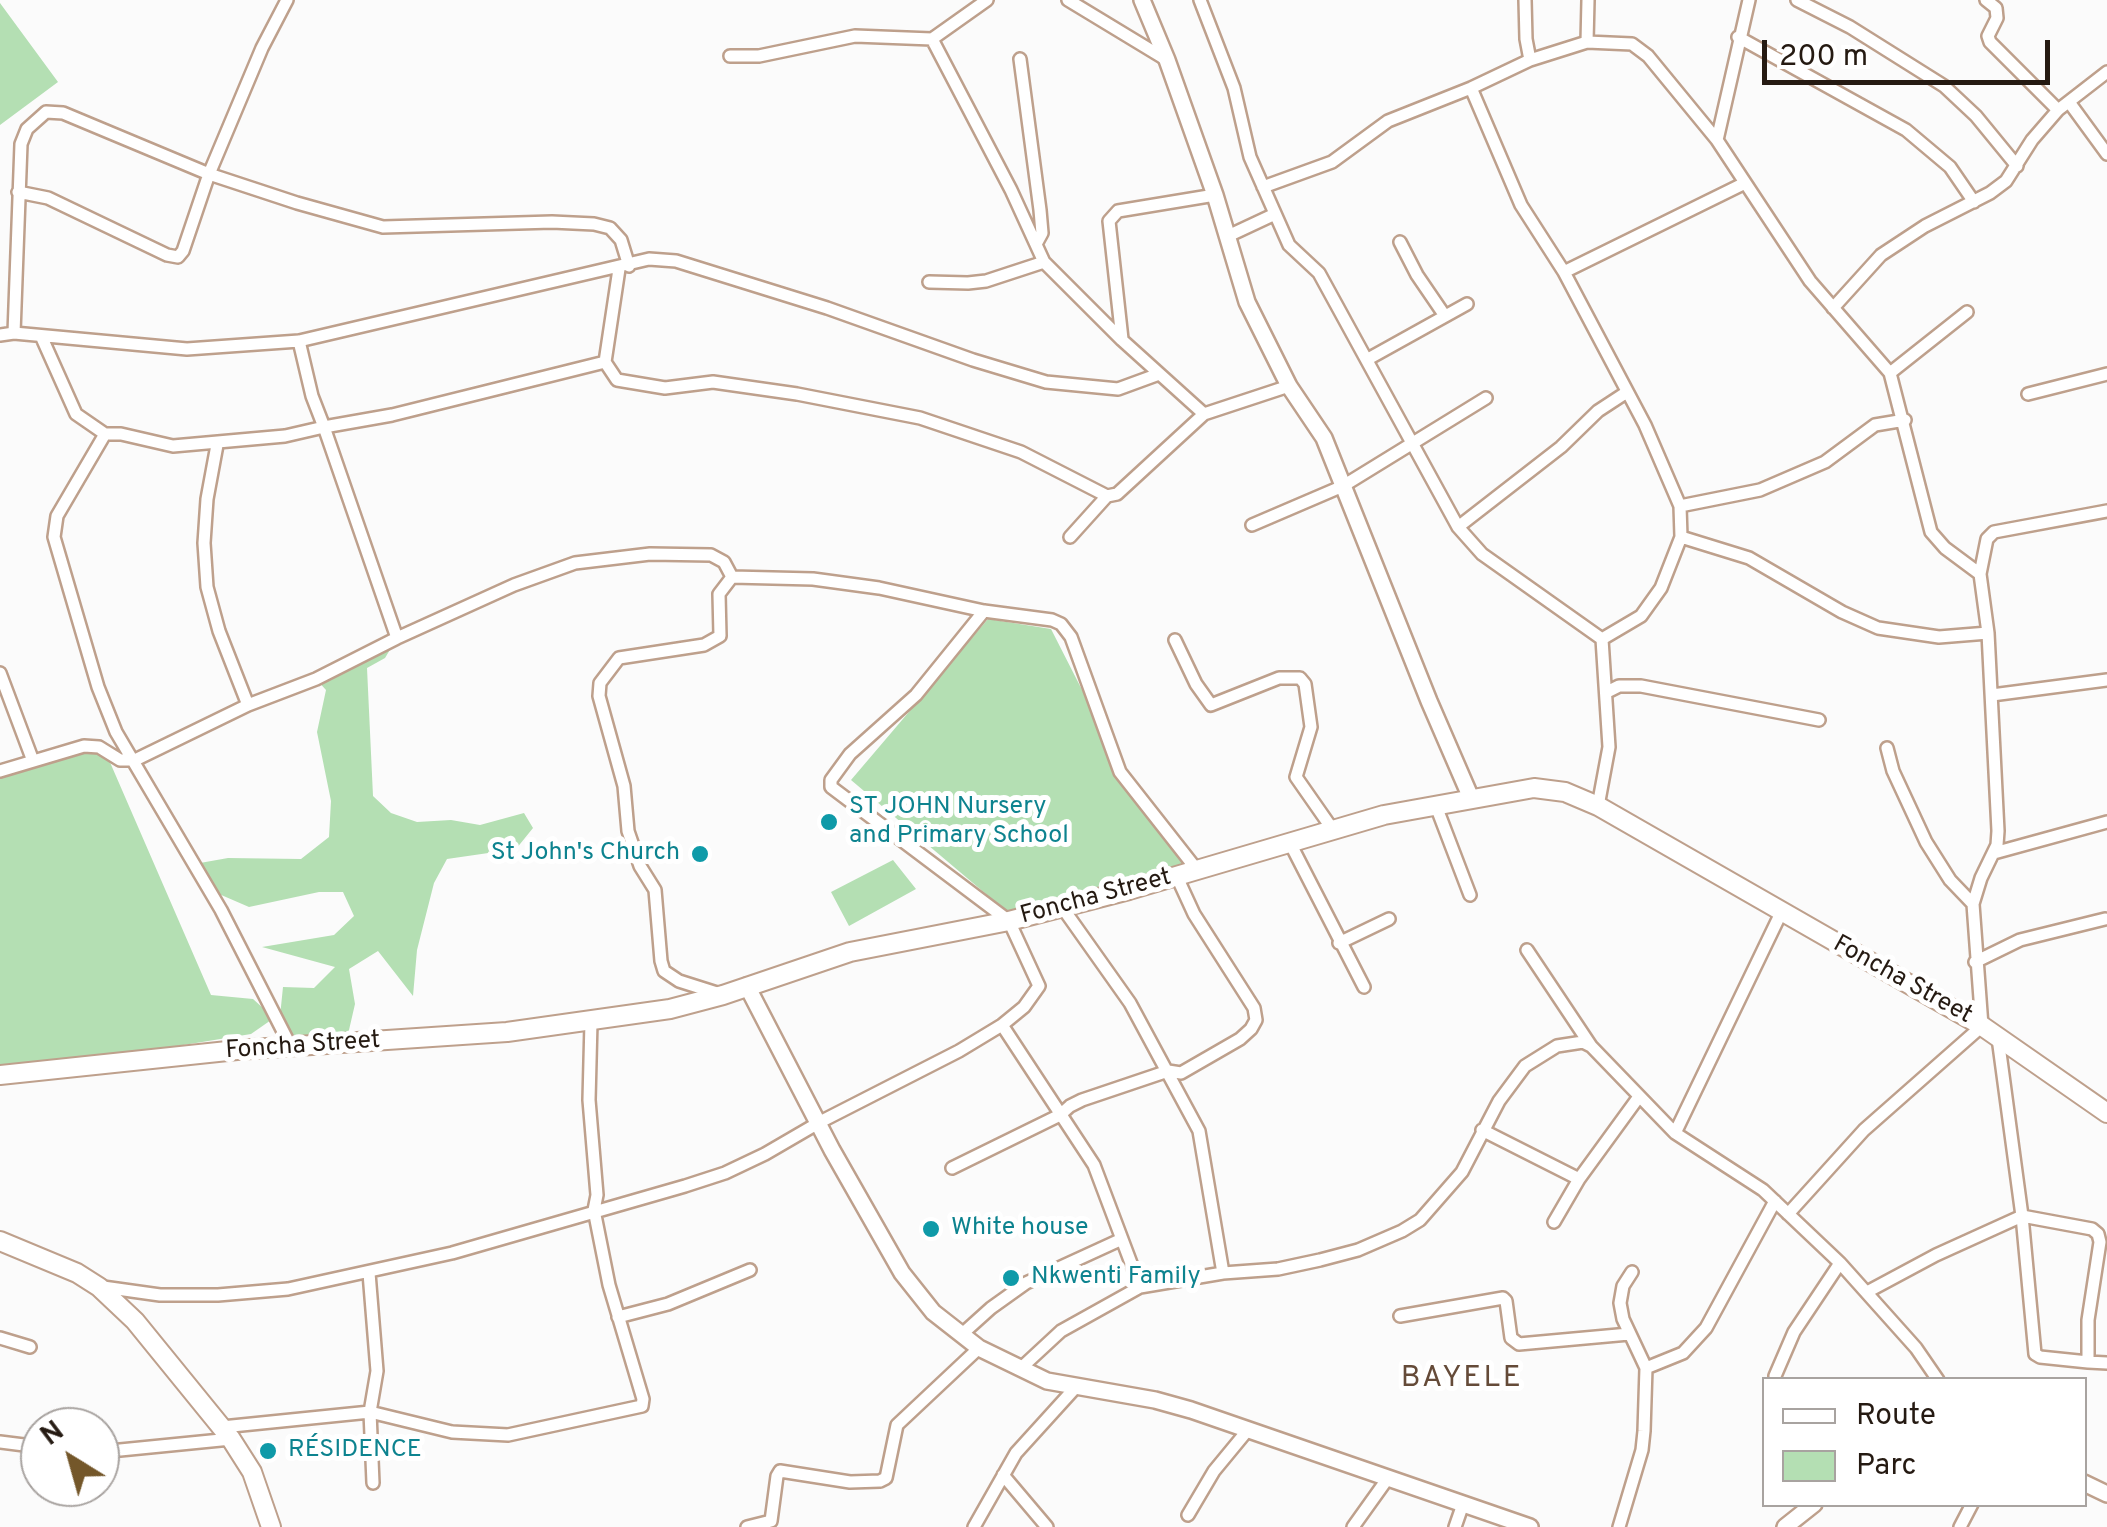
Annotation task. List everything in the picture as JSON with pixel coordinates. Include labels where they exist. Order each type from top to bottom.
[{"type":"main road","name":"Foncha Street","points":[[0,1075],[237,1050],[492,1034],[670,1009],[850,952],[1009,921],[1177,877],[1384,814],[1522,789],[1551,789],[1598,806],[1982,1026],[2107,1112]]},
{"type":"main road","points":[[0,1242],[56,1263],[98,1286],[150,1337],[227,1433],[252,1472],[271,1527]]},
{"type":"street","points":[[18,192],[48,198],[167,255],[178,256],[183,252],[209,174],[262,48],[287,0]]},
{"type":"street","points":[[730,56],[758,56],[855,36],[932,38],[987,0]]},
{"type":"street","points":[[1068,0],[1167,60]]},
{"type":"street","points":[[1142,0],[1215,195],[1247,302],[1289,386],[1324,438],[1428,702],[1471,798]]},
{"type":"street","points":[[1200,0],[1230,76],[1250,157],[1289,245],[1319,273],[1458,528],[1482,554],[1602,639],[1609,747],[1598,806]]},
{"type":"street","points":[[1525,0],[1530,60]]},
{"type":"street","points":[[1587,42],[1588,0]]},
{"type":"street","points":[[1717,140],[1749,0]]},
{"type":"street","points":[[1797,0],[1850,27],[1944,86],[1976,116],[2017,166]]},
{"type":"street","points":[[1986,0],[1996,8],[1997,18],[1988,36],[1990,42],[2058,110]]},
{"type":"street","points":[[1738,37],[1915,137],[1950,167],[1974,202]]},
{"type":"street","points":[[932,38],[1044,262],[1204,414]]},
{"type":"street","points":[[1263,187],[1332,162],[1388,120],[1530,60],[1587,42],[1632,44],[1648,56],[1717,140],[1795,261],[1890,373],[1931,532],[1945,548],[1980,574]]},
{"type":"street","points":[[1020,59],[1040,210],[1042,234],[1036,244]]},
{"type":"street","points":[[1833,308],[1881,255],[2006,180],[2058,110],[2107,72]]},
{"type":"street","points":[[1471,88],[1520,205],[1564,272],[1668,470],[1680,506],[1681,537],[1661,588],[1641,616],[1602,639]]},
{"type":"street","points":[[2069,102],[2107,154]]},
{"type":"street","points":[[14,333],[21,144],[27,129],[46,112],[63,113],[209,174],[383,227],[594,224],[616,233],[624,267],[605,362],[617,380],[664,388],[713,382],[920,418],[1022,452],[1107,496]]},
{"type":"street","points":[[1564,272],[1745,182]]},
{"type":"street","points":[[1122,340],[1110,221],[1118,211],[1215,195]]},
{"type":"street","points":[[1228,236],[1276,214]]},
{"type":"street","points":[[1400,242],[1416,275],[1444,316]]},
{"type":"street","points":[[0,335],[14,333],[187,350],[299,340],[649,259],[676,262],[827,308],[1046,382],[1118,389],[1159,374]]},
{"type":"street","points":[[929,282],[968,284],[1044,262]]},
{"type":"street","points":[[1368,359],[1467,304]]},
{"type":"street","points":[[1890,373],[1966,312]]},
{"type":"street","points":[[42,338],[76,414],[105,434],[172,446],[218,445],[392,415],[605,362]]},
{"type":"street","points":[[299,340],[312,396],[397,638]]},
{"type":"street","points":[[2028,394],[2107,374]]},
{"type":"street","points":[[1070,537],[1107,496],[1117,494],[1204,414],[1289,386]]},
{"type":"street","points":[[1458,528],[1627,392]]},
{"type":"street","points":[[1252,525],[1343,486],[1486,398]]},
{"type":"street","points":[[1680,506],[1760,490],[1825,462],[1874,425],[1904,420]]},
{"type":"street","points":[[105,434],[57,516],[54,537],[98,687],[116,732],[221,910],[291,1047]]},
{"type":"street","points":[[218,445],[206,498],[207,587],[248,706]]},
{"type":"street","points":[[1788,1214],[1864,1130],[1982,1026],[1973,904],[1994,852],[1998,831],[1988,633],[1980,574],[1987,540],[2004,528],[2040,526],[2107,511]]},
{"type":"street","points":[[1681,537],[1749,558],[1842,612],[1878,628],[1939,637],[1988,633]]},
{"type":"street","points":[[0,771],[84,746],[99,747],[120,760],[135,760],[397,638],[576,563],[650,554],[711,555],[724,562],[732,576]]},
{"type":"street","points":[[732,576],[813,578],[1061,624],[1072,637],[1120,772],[1196,870]]},
{"type":"street","points":[[723,995],[679,981],[664,970],[655,890],[640,866],[628,832],[624,786],[600,683],[619,658],[704,645],[720,636],[719,594],[732,576]]},
{"type":"street","points":[[98,1286],[128,1293],[218,1295],[288,1289],[452,1253],[725,1173],[1002,1025],[1024,1008],[1039,986],[1009,921],[831,787],[831,780],[850,754],[916,695],[984,612]]},
{"type":"street","points":[[1175,640],[1211,705],[1279,678],[1300,678],[1305,684],[1312,727],[1296,777],[1333,830]]},
{"type":"street","points":[[0,673],[33,761]]},
{"type":"street","points":[[1992,696],[2107,680]]},
{"type":"street","points":[[1607,692],[1619,686],[1641,686],[1820,720]]},
{"type":"street","points":[[1887,748],[1893,771],[1926,842],[1950,880],[1973,904]]},
{"type":"street","points":[[1436,806],[1470,895]]},
{"type":"street","points":[[1994,852],[2107,822]]},
{"type":"street","points":[[1290,843],[1364,988]]},
{"type":"street","points":[[952,1168],[1060,1115],[1082,1100],[1168,1071],[1181,1073],[1240,1039],[1256,1020],[1254,1008],[1194,914],[1177,877]]},
{"type":"street","points":[[1062,907],[1118,985],[1199,1130],[1223,1272]]},
{"type":"street","points":[[1675,1132],[1781,913]]},
{"type":"street","points":[[1339,943],[1389,919]]},
{"type":"street","points":[[1975,962],[2020,940],[2105,919]]},
{"type":"street","points":[[1527,950],[1591,1046],[1638,1098],[1675,1132],[1746,1178],[1788,1214],[1868,1292],[1936,1377]]},
{"type":"street","points":[[747,986],[832,1150],[902,1273],[934,1312],[979,1348],[1020,1369],[1075,1388],[1155,1400],[1530,1527]]},
{"type":"street","points":[[120,1449],[370,1412],[479,1436],[508,1435],[642,1406],[594,1210],[597,1195],[589,1100],[591,1022]]},
{"type":"street","points":[[1002,1025],[1094,1165],[1140,1287]]},
{"type":"street","points":[[1998,1038],[2022,1216],[2035,1354],[2107,1363]]},
{"type":"street","points":[[1020,1369],[1060,1331],[1140,1287],[1223,1272],[1278,1269],[1358,1250],[1402,1231],[1420,1220],[1450,1189],[1474,1152],[1482,1130],[1525,1066],[1556,1046],[1570,1042],[1591,1046]]},
{"type":"street","points":[[1554,1222],[1579,1179],[1638,1098]]},
{"type":"street","points":[[1482,1130],[1579,1179]]},
{"type":"street","points":[[1646,1368],[1683,1353],[1706,1328],[1774,1202]]},
{"type":"street","points":[[1868,1292],[1936,1255],[2022,1216],[2092,1229],[2100,1242],[2088,1320],[2088,1362]]},
{"type":"street","points":[[961,1335],[1024,1284],[1122,1239]]},
{"type":"street","points":[[1775,1376],[1794,1332],[1840,1263]]},
{"type":"street","points":[[618,1317],[668,1304],[750,1270]]},
{"type":"street","points":[[1620,1527],[1642,1450],[1646,1368],[1629,1334],[1620,1303],[1623,1286],[1632,1272]]},
{"type":"street","points":[[368,1273],[376,1371],[370,1412],[373,1483]]},
{"type":"street","points":[[1400,1316],[1503,1298],[1511,1338],[1519,1344],[1629,1334]]},
{"type":"street","points":[[0,1338],[30,1347]]},
{"type":"street","points":[[748,1527],[771,1521],[776,1476],[780,1472],[850,1482],[886,1478],[898,1425],[979,1348]]},
{"type":"street","points":[[974,1527],[1028,1439],[1075,1388]]},
{"type":"street","points":[[1188,1515],[1214,1470],[1247,1431]]},
{"type":"street","points":[[1003,1475],[1047,1527]]},
{"type":"street","points":[[1353,1527],[1388,1478]]},
{"type":"street","points":[[1456,1527],[1463,1504]]},
{"type":"street","points":[[1784,1527],[1810,1507]]},
{"type":"green space","points":[[0,3],[58,82],[0,125]]},
{"type":"green space","points":[[988,619],[1051,629],[1132,788],[1192,867],[1012,916],[851,780]]},
{"type":"green space","points":[[394,643],[385,658],[367,668],[373,796],[391,813],[417,822],[451,820],[480,825],[524,813],[533,828],[516,849],[447,859],[434,883],[417,950],[413,996],[378,951],[349,969],[355,1004],[346,1043],[291,1047],[279,1026],[283,987],[314,988],[335,967],[262,947],[334,935],[354,916],[343,892],[319,892],[249,907],[212,891],[200,863],[228,858],[301,859],[329,837],[331,801],[317,732],[326,690],[316,679]]},
{"type":"green space","points":[[95,751],[109,760],[211,995],[253,999],[274,1018],[251,1034],[0,1075],[0,772]]},
{"type":"green space","points":[[893,860],[916,889],[849,926],[831,892]]},
{"type":"place","name":"ST JOHN Nursery and Primary School","points":[[829,822]]},
{"type":"place","name":"St John's Church","points":[[700,854]]},
{"type":"place","name":"White house","points":[[931,1229]]},
{"type":"place","name":"Nkwenti Family","points":[[1011,1278]]},
{"type":"place","name":"RÉSIDENCE","points":[[268,1451]]},
{"type":"district","name":"BAYELE","points":[[1462,1380]]}]
